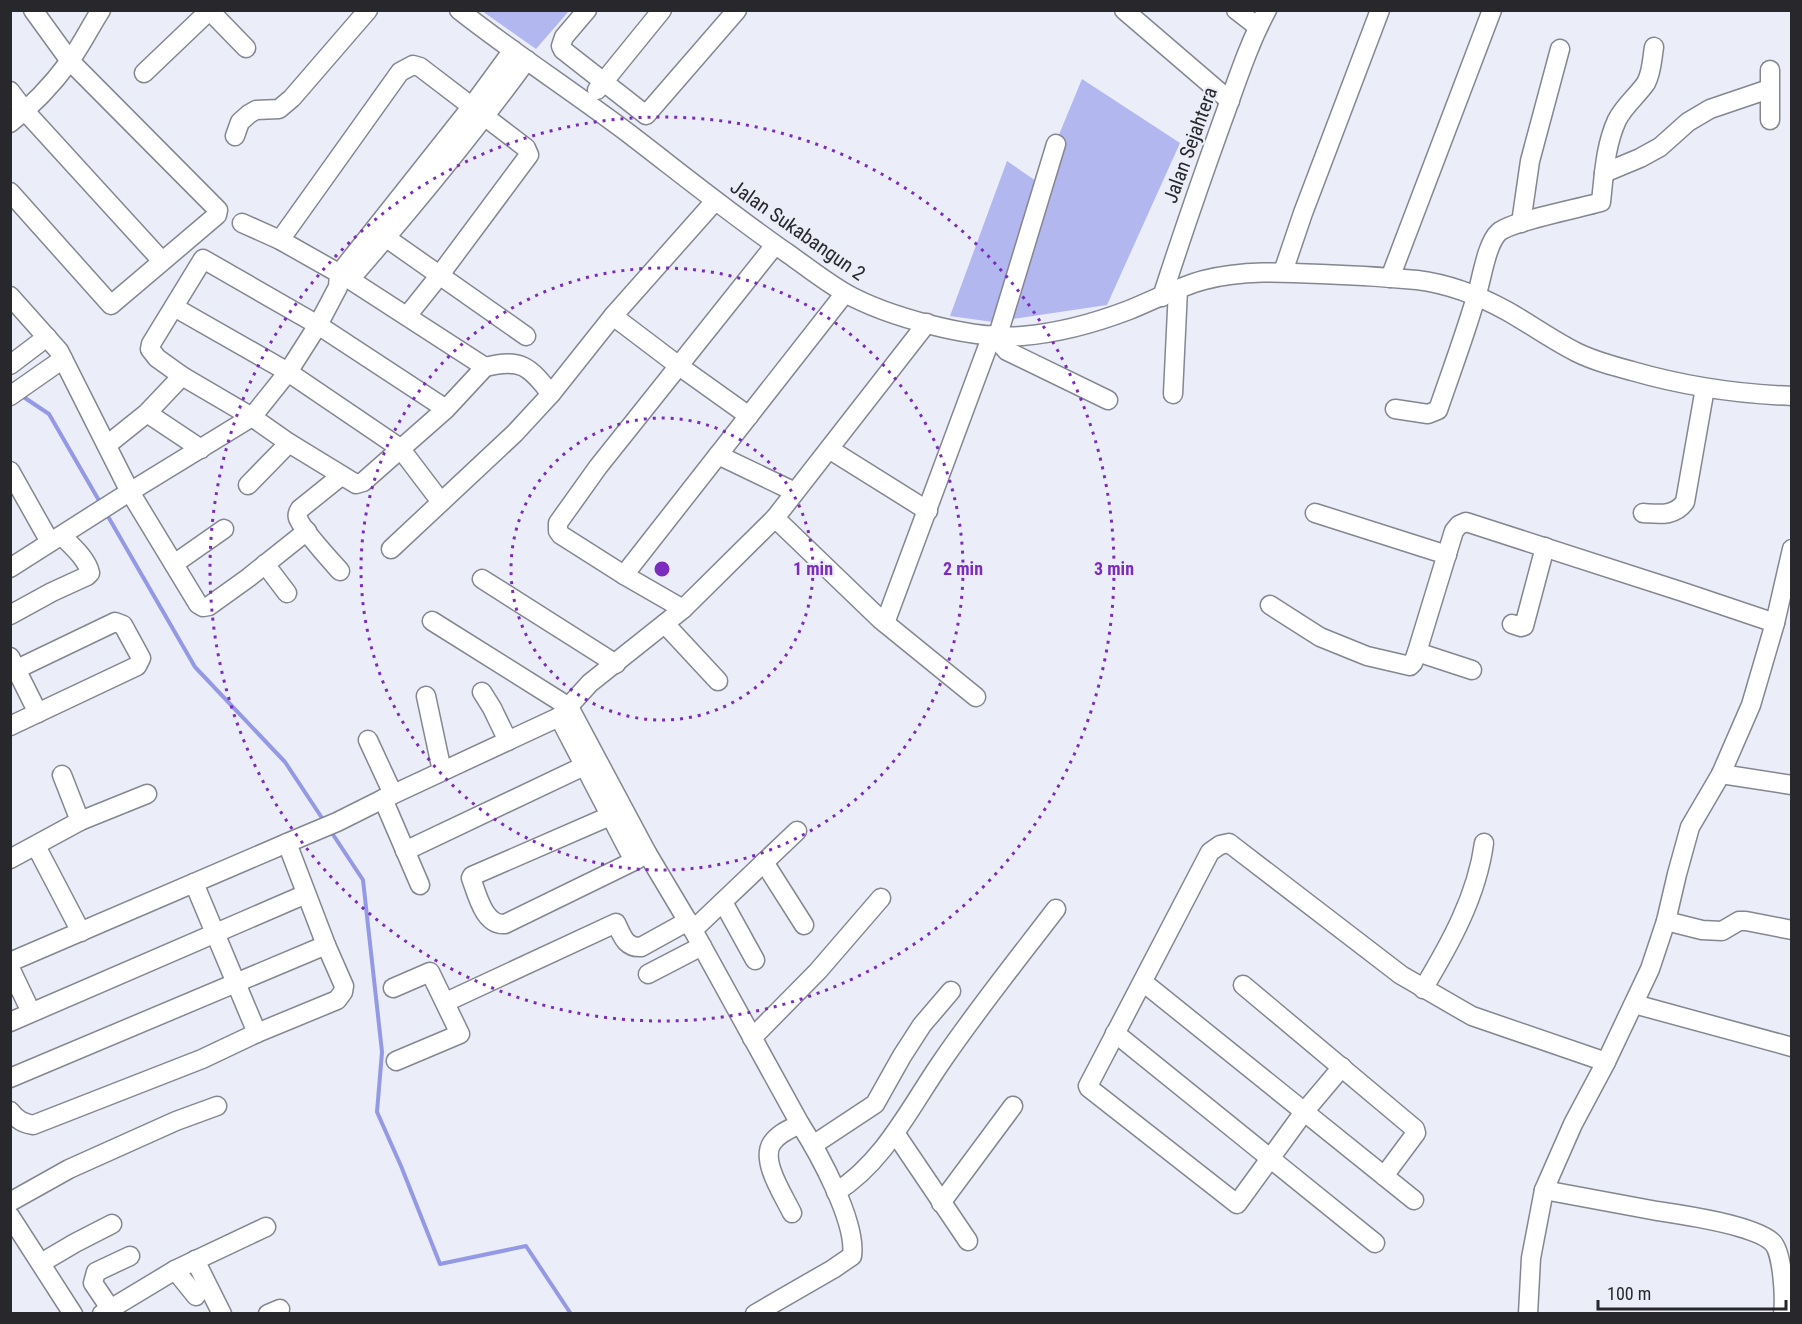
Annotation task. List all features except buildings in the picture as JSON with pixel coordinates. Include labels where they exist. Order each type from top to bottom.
[{"type":"street","points":[[10,192],[111,305],[217,214],[218,210],[70,61],[33,10]]},
{"type":"street","points":[[10,123],[25,111],[70,61],[101,10]]},
{"type":"street","points":[[235,136],[240,122],[249,114],[256,110],[279,109],[292,98],[368,10]]},
{"type":"street","name":"Jalan Sukabangun 2","points":[[459,10],[631,135],[716,201],[845,293],[878,308],[927,323],[978,334],[1018,336],[1046,333],[1104,319],[1206,280],[1226,276],[1283,272],[1390,278],[1454,287],[1504,309],[1594,360],[1650,376],[1705,388],[1733,393],[1791,396]]},
{"type":"street","points":[[587,10],[564,37],[561,46],[563,50],[646,115]]},
{"type":"street","points":[[586,104],[662,10]]},
{"type":"street","points":[[631,135],[737,10]]},
{"type":"street","points":[[1124,10],[1230,101]]},
{"type":"street","points":[[1236,10],[1258,27]]},
{"type":"street","name":"Jalan Sejahtera","points":[[1173,394],[1170,293],[1185,225],[1258,27],[1267,10]]},
{"type":"street","points":[[1283,272],[1380,10]]},
{"type":"street","points":[[1390,278],[1492,10]]},
{"type":"street","points":[[144,73],[210,11],[246,48]]},
{"type":"street","points":[[1395,409],[1428,414],[1438,410],[1493,240],[1501,231],[1521,223],[1601,202],[1610,140],[1624,108],[1647,81],[1654,47]]},
{"type":"street","points":[[1521,223],[1530,161],[1560,50]]},
{"type":"street","points":[[10,568],[252,417],[288,372],[318,325],[342,280],[479,111],[520,55]]},
{"type":"street","points":[[280,240],[400,72],[413,65],[420,67],[526,148],[529,155],[439,276],[406,316]]},
{"type":"street","points":[[1770,70],[1770,120]]},
{"type":"street","points":[[1604,173],[1660,147],[1688,122],[1710,109],[1769,89]]},
{"type":"street","points":[[10,91],[25,111],[162,261]]},
{"type":"street","points":[[885,623],[995,335],[1056,144]]},
{"type":"street","points":[[391,549],[515,433],[551,394],[613,315],[716,201]]},
{"type":"street","points":[[242,223],[280,240],[485,367]]},
{"type":"street","points":[[380,234],[526,336]]},
{"type":"street","points":[[683,609],[561,535],[558,531],[558,523],[598,467],[775,244]]},
{"type":"street","points":[[446,409],[318,325],[203,259],[151,344],[150,349],[157,358],[182,376],[252,417],[289,443],[356,484],[363,483],[446,409],[485,367],[514,363],[525,367],[534,373],[551,394]]},
{"type":"street","points":[[624,575],[845,293]]},
{"type":"street","points":[[10,297],[56,346],[60,361],[107,445],[126,494],[174,564],[198,604],[206,607],[248,578],[307,531]]},
{"type":"street","points":[[174,307],[288,372],[400,448],[441,502]]},
{"type":"street","points":[[613,315],[749,416]]},
{"type":"street","points":[[10,962],[337,822],[564,712],[590,683],[683,609],[775,519],[927,323]]},
{"type":"street","points":[[995,335],[1003,349],[1108,400]]},
{"type":"street","points":[[10,365],[47,337]]},
{"type":"street","points":[[10,396],[60,361]]},
{"type":"street","points":[[107,445],[147,413],[182,376]]},
{"type":"street","points":[[1643,513],[1670,514],[1680,509],[1685,502],[1705,388]]},
{"type":"street","points":[[147,413],[201,449]]},
{"type":"street","points":[[248,485],[289,443]]},
{"type":"street","points":[[829,449],[928,511]]},
{"type":"street","points":[[717,455],[795,492]]},
{"type":"street","points":[[10,471],[17,501],[81,557],[90,570],[87,576],[10,615]]},
{"type":"street","points":[[340,571],[298,517],[300,509],[341,476]]},
{"type":"street","points":[[1315,513],[1447,555]]},
{"type":"street","points":[[775,519],[885,623],[976,698]]},
{"type":"street","points":[[1270,605],[1320,637],[1367,656],[1408,667],[1413,663],[1417,652],[1454,531],[1466,522],[1775,623]]},
{"type":"street","points":[[174,564],[224,529]]},
{"type":"street","points":[[1512,624],[1524,626],[1545,546]]},
{"type":"street","points":[[1528,1314],[1531,1258],[1544,1190],[1573,1124],[1606,1062],[1650,969],[1666,921],[1690,827],[1721,774],[1750,705],[1775,623],[1791,549]]},
{"type":"street","points":[[265,564],[286,593]]},
{"type":"street","points":[[482,579],[616,664]]},
{"type":"street","points":[[432,621],[564,712],[641,857]]},
{"type":"street","points":[[10,726],[38,713],[137,666],[141,658],[123,625],[115,622],[14,663],[38,713]]},
{"type":"street","points":[[665,624],[717,681]]},
{"type":"street","points":[[1417,652],[1472,670]]},
{"type":"street","points":[[482,692],[508,741]]},
{"type":"street","points":[[426,696],[442,771]]},
{"type":"street","points":[[564,712],[584,766],[610,816],[690,925],[813,1145],[836,1192],[848,1227],[852,1256],[755,1314]]},
{"type":"street","points":[[368,740],[405,851],[420,885]]},
{"type":"street","points":[[405,851],[584,766]]},
{"type":"street","points":[[1721,774],[1791,785]]},
{"type":"street","points":[[62,776],[80,821]]},
{"type":"street","points":[[10,859],[80,821],[147,795]]},
{"type":"street","points":[[610,816],[472,876],[484,910],[492,921],[501,925],[505,924],[641,857]]},
{"type":"street","points":[[446,1002],[616,922],[627,944],[633,948],[641,947],[690,925],[723,902],[797,831]]},
{"type":"street","points":[[10,1111],[16,1119],[33,1125],[202,1059],[337,1000],[344,986],[286,843]]},
{"type":"street","points":[[1342,1067],[1304,1112],[1238,1204],[1089,1088],[1088,1084],[1210,852],[1220,845],[1229,843],[1401,975],[1423,989],[1472,1016],[1606,1062]]},
{"type":"street","points":[[1423,989],[1461,920],[1475,885],[1484,843]]},
{"type":"street","points":[[36,846],[81,932]]},
{"type":"street","points":[[764,862],[804,925]]},
{"type":"street","points":[[194,883],[257,1033]]},
{"type":"street","points":[[10,1022],[306,894]]},
{"type":"street","points":[[752,1038],[818,972],[881,898]]},
{"type":"street","points":[[723,902],[755,960]]},
{"type":"street","points":[[836,1192],[858,1176],[895,1133],[947,1054],[1056,909]]},
{"type":"street","points":[[1666,921],[1702,930],[1722,931],[1739,921],[1791,930]]},
{"type":"street","points":[[10,1078],[326,945]]},
{"type":"street","points":[[648,974],[702,946]]},
{"type":"street","points":[[10,968],[31,1012]]},
{"type":"street","points":[[393,988],[430,972],[460,1034],[396,1061]]},
{"type":"street","points":[[1143,982],[1414,1200]]},
{"type":"street","points":[[1243,985],[1415,1129],[1416,1133],[1384,1176]]},
{"type":"street","points":[[813,1145],[875,1104],[922,1025],[951,991]]},
{"type":"street","points":[[1634,1004],[1791,1047]]},
{"type":"street","points":[[1115,1033],[1375,1243]]},
{"type":"street","points":[[10,1202],[69,1169],[176,1121],[217,1106]]},
{"type":"street","points":[[941,1203],[1013,1106]]},
{"type":"street","points":[[792,1214],[771,1169],[769,1151],[777,1137],[800,1124]]},
{"type":"street","points":[[895,1133],[968,1241]]},
{"type":"street","points":[[1544,1190],[1730,1224],[1762,1236],[1771,1241],[1786,1260],[1783,1314]]},
{"type":"street","points":[[10,1216],[73,1314]]},
{"type":"street","points":[[41,1263],[75,1242],[112,1224]]},
{"type":"street","points":[[130,1256],[96,1272],[94,1276],[93,1283],[109,1312],[175,1270],[266,1227]]},
{"type":"street","points":[[195,1260],[222,1314]]},
{"type":"street","points":[[175,1270],[196,1296]]},
{"type":"shaded area","points":[[482,11],[569,11],[536,49]]},
{"type":"shaded area","points":[[1082,79],[1180,143],[1107,305],[993,322],[950,316],[1007,161],[1039,183]]},
{"type":"waterway","points":[[22,396],[49,414],[101,504]]},
{"type":"waterway","points":[[106,513],[195,667],[285,762],[324,821]]},
{"type":"waterway","points":[[330,830],[363,880],[382,1052],[377,1112],[440,1264],[526,1246],[571,1314]]}]
